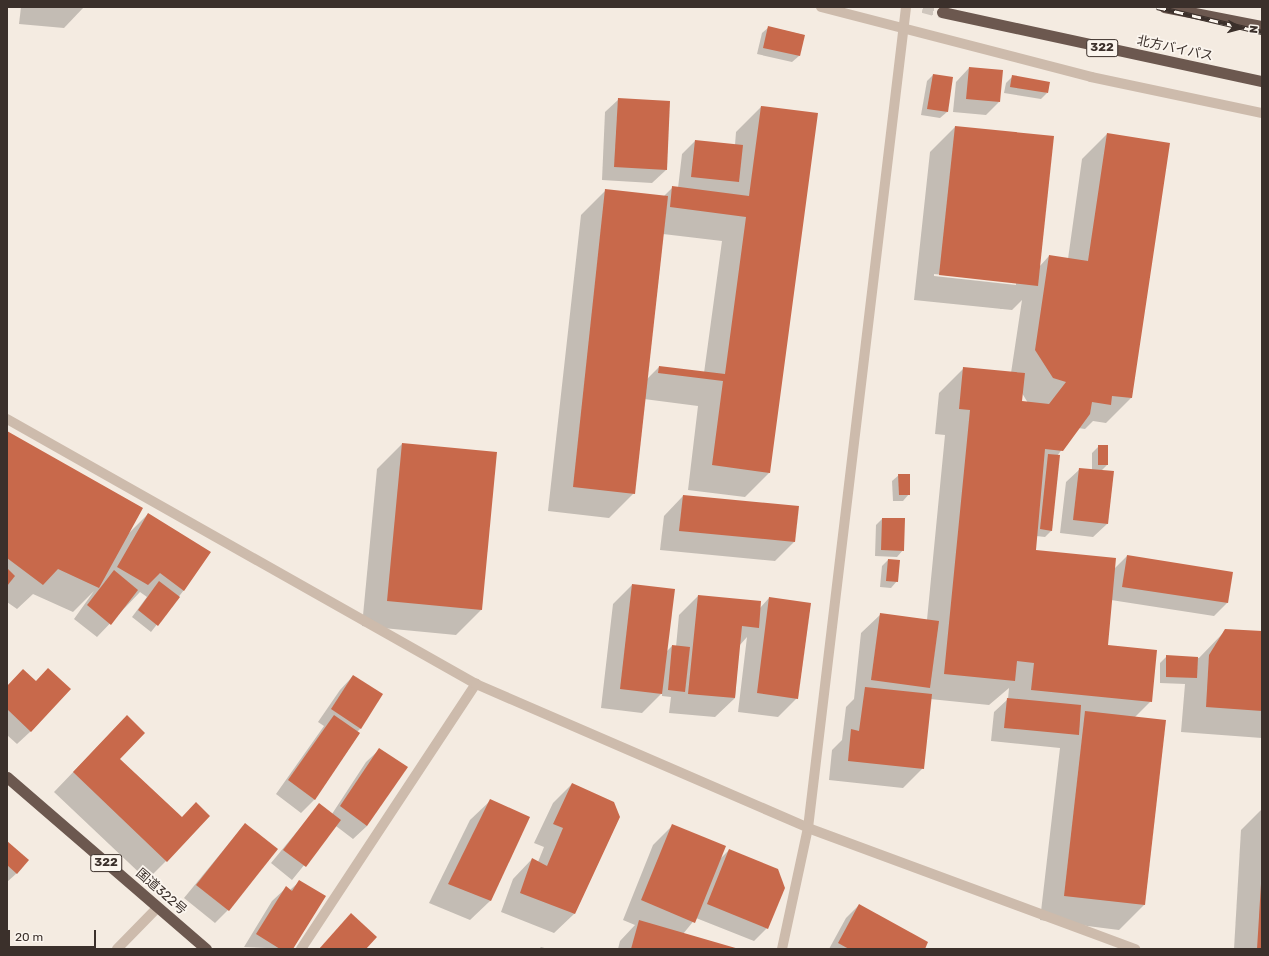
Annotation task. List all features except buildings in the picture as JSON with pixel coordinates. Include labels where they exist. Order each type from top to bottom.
[{"type":"highway","points":[[1164,7],[1262,26]]},
{"type":"highway","name":"北方バイパス","points":[[942,12],[1262,82]]},
{"type":"highway","name":"国道322号","points":[[7,777],[206,949]]},
{"type":"street","points":[[821,7],[1091,77],[1262,112]]},
{"type":"street","points":[[782,949],[808,828],[906,7]]},
{"type":"street","points":[[7,419],[476,684],[808,828],[1135,949]]},
{"type":"street","points":[[301,949],[476,684]]},
{"type":"street","points":[[117,949],[157,908]]},
{"type":"tunnel","points":[[923,7],[942,12]]},
{"type":"railway","points":[[1157,7],[1262,32]]}]
